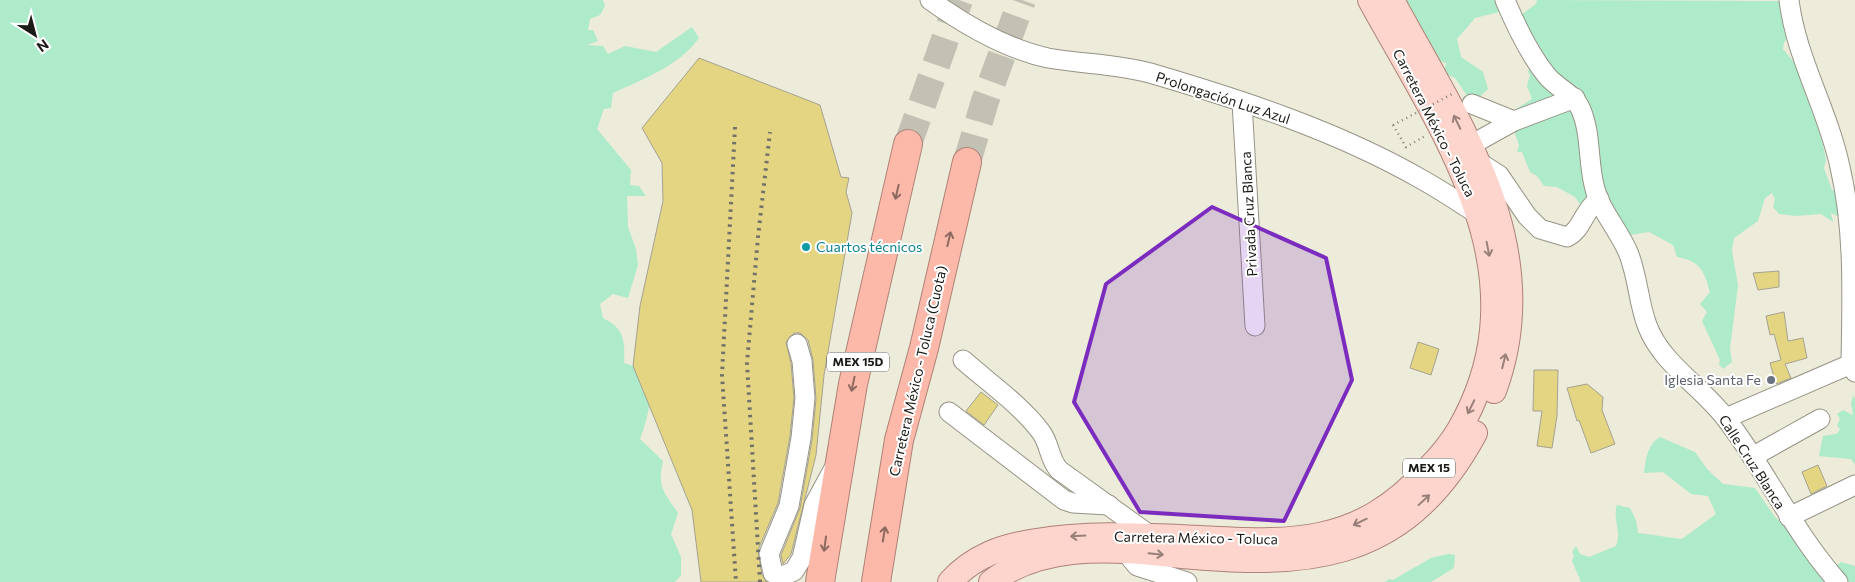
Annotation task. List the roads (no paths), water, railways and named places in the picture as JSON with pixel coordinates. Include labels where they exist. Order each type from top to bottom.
[{"type":"highway","name":"MEX 15D","points":[[820,582],[853,384],[908,144]]},
{"type":"highway","name":"Carretera México - Toluca (Cuota)","points":[[876,582],[899,440],[924,348],[967,162]]},
{"type":"main road","name":"Carretera México - Toluca","points":[[950,582],[960,570],[977,559],[1012,545],[1079,536],[1152,536],[1234,542],[1269,541],[1324,534],[1356,524],[1375,514],[1410,488],[1452,441],[1476,397],[1485,368],[1494,314],[1494,291],[1488,248],[1479,216],[1440,127],[1370,0]]},
{"type":"main road","name":"Carretera México - Toluca","points":[[992,582],[1024,564],[1060,554],[1124,550],[1228,561],[1265,562],[1312,558],[1349,548],[1384,532],[1432,494],[1456,464],[1484,416],[1499,379],[1508,337],[1512,300],[1508,250],[1498,210],[1473,153],[1392,0]]},
{"type":"street","name":"Prolongación Luz Azul","points":[[930,0],[973,28],[1018,49],[1049,58],[1146,72],[1242,102],[1325,133],[1421,179],[1479,216]]},
{"type":"street","points":[[1505,0],[1517,27],[1542,69],[1556,84],[1575,98]]},
{"type":"street","points":[[1726,418],[1853,368],[1852,245],[1841,168],[1822,106],[1797,38],[1789,0]]},
{"type":"street","points":[[1575,98],[1514,121],[1473,153],[1499,175],[1527,216],[1540,229],[1567,237],[1576,232],[1589,207],[1599,199]]},
{"type":"street","name":"Calle Cruz Blanca","points":[[1575,98],[1585,123],[1594,184],[1599,199],[1627,250],[1638,280],[1647,325],[1656,344],[1726,418],[1814,554],[1838,582]]},
{"type":"street","name":"Privada Cruz Blanca","points":[[1242,102],[1254,326]]},
{"type":"street","points":[[1472,104],[1514,121]]},
{"type":"street","points":[[797,344],[802,361],[805,398],[801,438],[789,506],[769,554],[773,573],[783,576],[794,571],[802,558],[814,505],[840,456]]},
{"type":"street","points":[[963,360],[1037,426],[1047,442],[1051,458],[1059,470],[1152,536]]},
{"type":"street","points":[[949,412],[1064,500],[1073,503],[1110,505]]},
{"type":"street","points":[[1752,457],[1820,419]]},
{"type":"street","points":[[1789,517],[1855,485]]},
{"type":"street","points":[[1124,550],[1138,566],[1187,582]]},
{"type":"tunnel","points":[[908,144],[959,0]]},
{"type":"tunnel","points":[[967,162],[985,101],[1022,0]]},
{"type":"railway","points":[[735,127],[722,375],[736,582]]},
{"type":"railway","points":[[760,582],[747,363],[758,237],[770,132]]},
{"type":"place","name":"Cuartos técnicos","points":[[806,247]]},
{"type":"place","name":"Iglesia Santa Fe","points":[[1771,380]]}]
